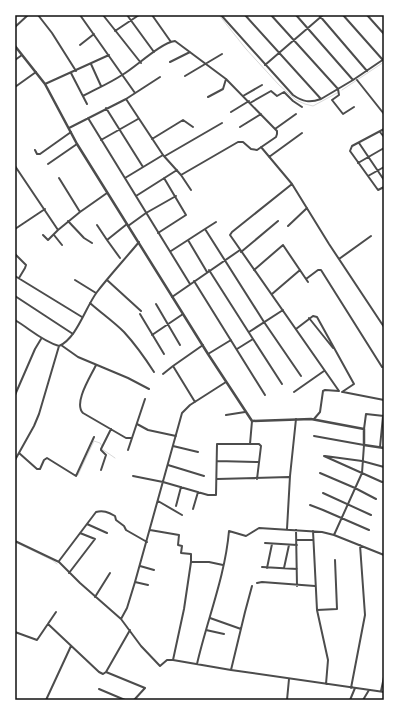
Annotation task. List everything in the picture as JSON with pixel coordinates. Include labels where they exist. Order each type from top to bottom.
[{"type":"street","points":[[15,28],[28,15]]},
{"type":"street","points":[[38,15],[52,33],[76,71]]},
{"type":"street","points":[[80,15],[135,93]]},
{"type":"street","points":[[103,15],[141,63]]},
{"type":"street","points":[[127,15],[154,52]]},
{"type":"street","points":[[115,31],[139,15]]},
{"type":"street","points":[[152,15],[171,42]]},
{"type":"street","points":[[221,15],[265,65],[299,99],[307,102],[321,99],[367,71],[383,59],[343,15]]},
{"type":"street","points":[[244,15],[321,99]]},
{"type":"street","points":[[271,15],[338,89],[339,95],[332,100],[339,110],[343,114],[354,107]]},
{"type":"street","points":[[296,15],[353,80]]},
{"type":"street","points":[[265,65],[294,42],[321,16],[367,71]]},
{"type":"street","points":[[369,16],[384,34]]},
{"type":"street","points":[[80,45],[94,34]]},
{"type":"street","points":[[83,96],[123,75],[154,52],[171,42],[177,42],[226,79],[250,102],[277,133],[277,136],[255,150],[251,149],[243,142],[238,142],[181,175]]},
{"type":"street","points":[[15,46],[45,84],[78,144],[172,297],[252,421],[250,444]]},
{"type":"street","points":[[170,62],[190,52]]},
{"type":"street","points":[[185,76],[222,54]]},
{"type":"street","points":[[15,60],[22,55]]},
{"type":"street","points":[[45,84],[109,55]]},
{"type":"street","points":[[91,64],[101,86]]},
{"type":"street","points":[[15,87],[36,72]]},
{"type":"street","points":[[71,73],[87,104]]},
{"type":"street","points":[[69,128],[126,99],[160,77]]},
{"type":"street","points":[[208,97],[223,89],[226,79]]},
{"type":"street","points":[[357,80],[384,114]]},
{"type":"street","points":[[243,96],[262,85]]},
{"type":"street","points":[[231,112],[271,90],[277,96],[284,92],[302,107]]},
{"type":"street","points":[[126,99],[163,155],[166,156],[191,190]]},
{"type":"street","points":[[106,108],[143,167]]},
{"type":"street","points":[[240,127],[261,114]]},
{"type":"street","points":[[275,129],[296,114]]},
{"type":"street","points":[[88,118],[190,284]]},
{"type":"street","points":[[101,140],[138,119]]},
{"type":"street","points":[[152,139],[183,120],[193,127]]},
{"type":"street","points":[[166,156],[222,123]]},
{"type":"street","points":[[384,129],[352,146],[350,151],[378,190],[384,187]]},
{"type":"street","points":[[380,131],[384,137]]},
{"type":"street","points":[[35,150],[37,154],[40,154],[71,132]]},
{"type":"street","points":[[269,157],[302,133]]},
{"type":"street","points":[[359,143],[384,180]]},
{"type":"street","points":[[48,164],[78,144]]},
{"type":"street","points":[[261,147],[292,184],[384,327]]},
{"type":"street","points":[[358,163],[384,148]]},
{"type":"street","points":[[124,178],[163,155]]},
{"type":"street","points":[[15,166],[58,230]]},
{"type":"street","points":[[368,176],[384,167]]},
{"type":"street","points":[[136,196],[177,170]]},
{"type":"street","points":[[59,178],[80,212]]},
{"type":"street","points":[[158,232],[186,215],[164,178]]},
{"type":"street","points":[[292,184],[230,235],[340,392]]},
{"type":"street","points":[[43,235],[48,240],[68,221],[108,192]]},
{"type":"street","points":[[107,240],[146,213],[176,196]]},
{"type":"street","points":[[288,226],[307,208]]},
{"type":"street","points":[[15,229],[45,209]]},
{"type":"street","points":[[68,221],[84,238],[92,243]]},
{"type":"street","points":[[172,297],[224,260],[240,251],[278,221]]},
{"type":"street","points":[[171,251],[216,222]]},
{"type":"street","points":[[97,225],[120,258]]},
{"type":"street","points":[[205,229],[264,322],[301,376]]},
{"type":"street","points":[[54,235],[62,245]]},
{"type":"street","points":[[339,259],[371,236]]},
{"type":"street","points":[[188,240],[282,384]]},
{"type":"street","points":[[15,460],[39,414],[60,346],[73,334],[96,293],[139,242]]},
{"type":"street","points":[[254,270],[283,245],[308,282]]},
{"type":"street","points":[[15,254],[26,265],[19,278]]},
{"type":"street","points":[[272,294],[300,270]]},
{"type":"street","points":[[306,279],[318,270],[321,270],[382,367]]},
{"type":"street","points":[[15,276],[82,317]]},
{"type":"street","points":[[75,280],[96,293]]},
{"type":"street","points":[[107,280],[141,311]]},
{"type":"street","points":[[194,281],[265,395]]},
{"type":"street","points":[[15,296],[73,334]]},
{"type":"street","points":[[90,304],[102,312],[124,332],[154,372]]},
{"type":"street","points":[[156,304],[180,345]]},
{"type":"street","points":[[248,332],[283,310]]},
{"type":"street","points":[[140,314],[164,354]]},
{"type":"street","points":[[152,335],[183,314]]},
{"type":"street","points":[[296,329],[309,318],[317,316],[354,384],[340,392]]},
{"type":"street","points":[[309,318],[335,350]]},
{"type":"street","points":[[15,320],[48,343],[60,346],[78,357],[128,378],[149,389]]},
{"type":"street","points":[[320,332],[324,330]]},
{"type":"street","points":[[15,396],[16,389],[35,349],[42,339]]},
{"type":"street","points":[[237,349],[253,339]]},
{"type":"street","points":[[208,354],[231,340]]},
{"type":"street","points":[[163,374],[203,345]]},
{"type":"street","points":[[96,365],[79,402],[80,407],[83,413],[111,430],[126,438],[132,438]]},
{"type":"street","points":[[173,366],[195,402]]},
{"type":"street","points":[[294,392],[324,371]]},
{"type":"street","points":[[122,619],[127,608],[147,542],[182,413],[195,402],[226,382]]},
{"type":"street","points":[[314,419],[320,412],[323,391],[325,390],[384,400]]},
{"type":"street","points":[[128,450],[146,399]]},
{"type":"street","points":[[226,415],[245,412]]},
{"type":"street","points":[[334,535],[362,473],[365,415],[367,414],[384,416],[380,447]]},
{"type":"street","points":[[287,529],[290,476],[296,419]]},
{"type":"street","points":[[252,421],[314,419],[364,428]]},
{"type":"street","points":[[137,424],[148,430],[176,436]]},
{"type":"street","points":[[101,470],[106,455],[101,450],[111,430]]},
{"type":"street","points":[[314,436],[384,448]]},
{"type":"street","points":[[19,453],[37,469],[41,467],[44,460],[48,459],[76,476],[94,437]]},
{"type":"street","points":[[133,476],[163,482],[213,496],[216,495],[217,444],[250,444],[260,446],[257,479]]},
{"type":"street","points":[[173,446],[198,452]]},
{"type":"street","points":[[382,482],[324,456],[362,461],[384,467]]},
{"type":"street","points":[[217,462],[259,462]]},
{"type":"street","points":[[168,465],[204,476]]},
{"type":"street","points":[[320,473],[376,499]]},
{"type":"street","points":[[217,479],[288,478],[290,476]]},
{"type":"street","points":[[176,506],[181,487]]},
{"type":"street","points":[[193,509],[198,492]]},
{"type":"street","points":[[323,493],[371,515]]},
{"type":"street","points":[[158,501],[182,515]]},
{"type":"street","points":[[310,505],[369,530]]},
{"type":"street","points":[[59,562],[96,512],[104,511],[115,516],[116,520],[124,526],[126,530],[147,542]]},
{"type":"street","points":[[87,524],[107,532]]},
{"type":"street","points":[[197,664],[216,599],[229,531],[247,536],[259,528],[322,532],[334,535],[384,555]]},
{"type":"street","points":[[150,530],[180,535],[178,545],[182,546],[181,553],[191,554],[184,609],[173,660]]},
{"type":"street","points":[[296,530],[297,586]]},
{"type":"street","points":[[312,531],[317,610],[328,660],[326,684]]},
{"type":"street","points":[[69,572],[95,539],[80,533]]},
{"type":"street","points":[[297,540],[313,540]]},
{"type":"street","points":[[15,541],[59,562],[122,619],[141,646],[159,666],[168,660],[173,660],[289,679],[384,692]]},
{"type":"street","points":[[265,543],[297,545]]},
{"type":"street","points":[[267,568],[272,544]]},
{"type":"street","points":[[284,568],[289,545]]},
{"type":"street","points":[[351,688],[365,615],[360,545]]},
{"type":"street","points":[[317,610],[337,609],[335,560]]},
{"type":"street","points":[[191,562],[209,562],[223,565]]},
{"type":"street","points":[[140,566],[154,570]]},
{"type":"street","points":[[262,568],[297,569]]},
{"type":"street","points":[[95,596],[110,574]]},
{"type":"street","points":[[135,582],[148,586]]},
{"type":"street","points":[[257,583],[262,582],[297,586],[315,586]]},
{"type":"street","points":[[231,670],[252,586]]},
{"type":"street","points":[[15,632],[37,640],[56,612]]},
{"type":"street","points":[[210,618],[241,629]]},
{"type":"street","points":[[48,624],[99,672],[103,674],[106,672],[144,688],[134,700]]},
{"type":"street","points":[[106,672],[130,630]]},
{"type":"street","points":[[206,630],[224,634]]},
{"type":"street","points":[[46,700],[71,646]]},
{"type":"street","points":[[381,692],[384,677]]},
{"type":"street","points":[[287,700],[289,679]]},
{"type":"street","points":[[350,700],[355,688]]},
{"type":"street","points":[[99,689],[124,700]]},
{"type":"street","points":[[363,700],[369,690]]},
{"type":"waterway","points":[[219,15],[246,49],[279,85],[296,100],[313,106],[337,93]]},
{"type":"waterway","points":[[342,90],[384,62]]},
{"type":"waterway","points":[[78,475],[94,441],[100,443],[102,446]]},
{"type":"waterway","points":[[102,449],[115,458]]},
{"type":"waterway","points":[[15,542],[52,560],[57,564]]}]
